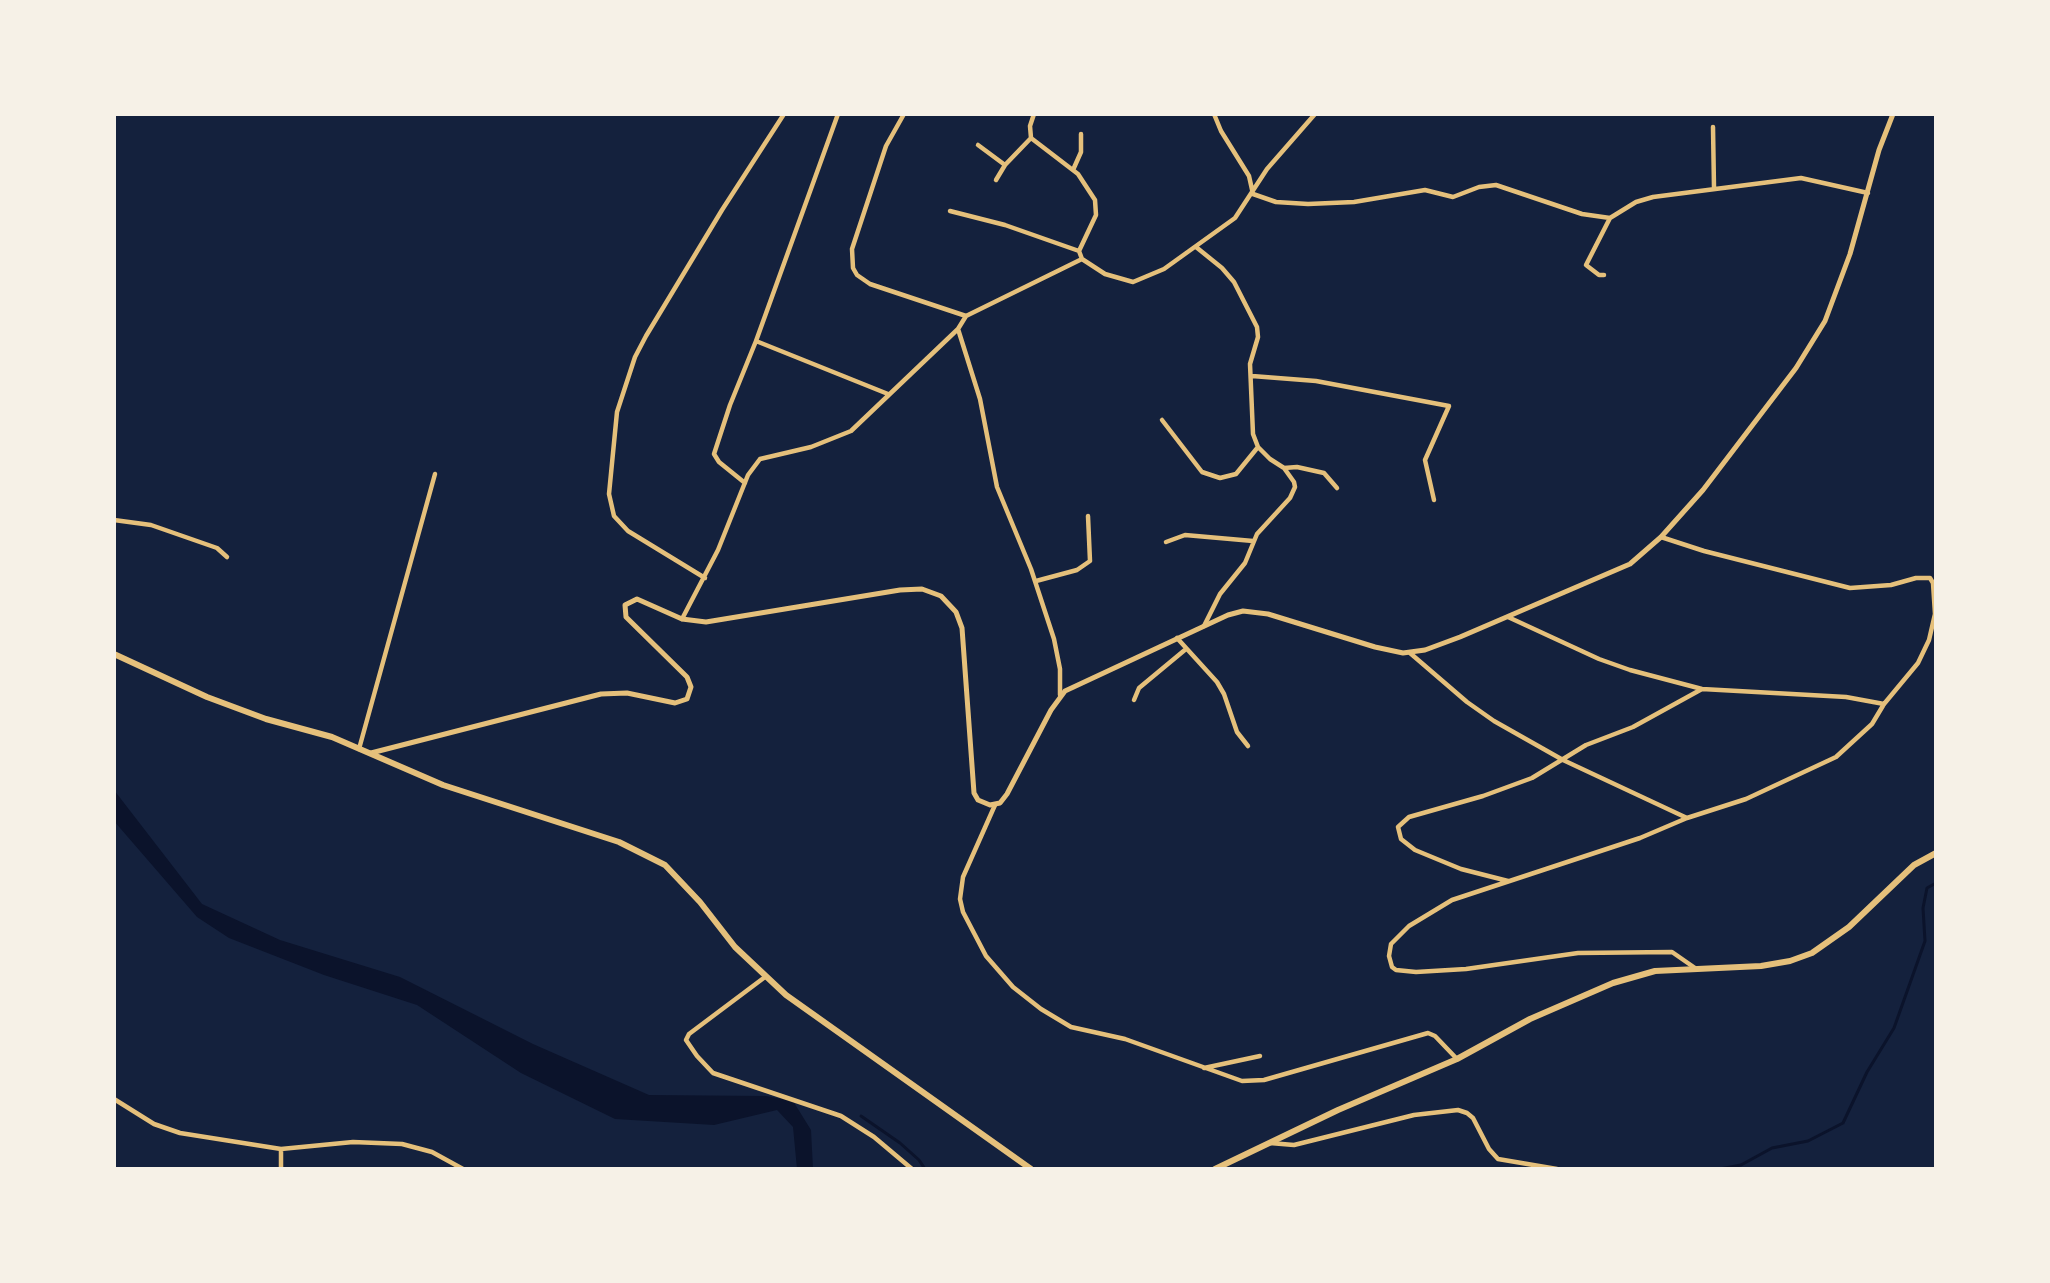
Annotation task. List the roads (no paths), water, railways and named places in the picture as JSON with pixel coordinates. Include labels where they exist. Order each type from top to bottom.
[{"type":"main road","points":[[114,654],[207,697],[266,719],[333,737],[443,785],[619,842],[665,865],[688,888],[735,947],[765,977],[818,1019],[1031,1169]]},
{"type":"main road","points":[[1215,1169],[1268,1142],[1457,1059],[1530,1019],[1613,983],[1655,971],[1761,966],[1790,961],[1812,953],[1849,927],[1914,865],[1936,853]]},
{"type":"street","points":[[705,578],[628,531],[614,516],[609,495],[616,412],[635,357],[646,336],[722,210],[784,114]]},
{"type":"street","points":[[745,483],[717,460],[714,454],[838,114]]},
{"type":"street","points":[[904,114],[886,146],[852,249],[853,268],[857,275],[870,284],[966,316]]},
{"type":"street","points":[[1034,114],[1030,126],[1031,138],[1073,170],[1093,194],[1097,209],[1079,251],[1082,259],[1105,274],[1133,282],[1154,275],[1235,218],[1253,194],[1267,169],[1316,114]]},
{"type":"street","points":[[1214,114],[1221,131],[1251,180],[1253,194]]},
{"type":"street","points":[[1060,695],[1082,681],[1236,613],[1258,612],[1375,647],[1410,653],[1443,644],[1630,564],[1661,537],[1703,490],[1815,341],[1834,300],[1868,194],[1879,150],[1893,114]]},
{"type":"street","points":[[1713,127],[1714,188]]},
{"type":"street","points":[[1073,170],[1081,152],[1081,134]]},
{"type":"street","points":[[996,180],[1005,165],[1031,138]]},
{"type":"street","points":[[978,145],[1005,165]]},
{"type":"street","points":[[1605,275],[1599,275],[1586,265],[1610,218],[1647,198],[1801,178],[1868,194]]},
{"type":"street","points":[[1253,194],[1276,202],[1308,204],[1354,202],[1425,190],[1453,197],[1496,185],[1582,214],[1610,218]]},
{"type":"street","points":[[950,212],[1005,225],[1079,251]]},
{"type":"street","points":[[1196,247],[1222,268],[1234,282],[1257,327],[1258,337],[1250,364],[1251,424],[1258,447],[1284,468],[1294,482],[1294,492],[1253,540],[1245,563],[1220,594],[1204,626]]},
{"type":"street","points":[[682,619],[705,578],[745,483],[760,459],[811,447],[843,435],[859,425],[888,394],[958,329],[966,316],[1082,259]]},
{"type":"street","points":[[958,329],[980,399],[997,487],[1036,581],[1054,639],[1060,669],[1060,695],[1007,794],[995,805],[989,824],[965,870],[960,892],[963,912],[986,956],[1013,987],[1041,1009],[1071,1027],[1125,1039],[1235,1080],[1264,1080],[1428,1033],[1435,1036],[1457,1059]]},
{"type":"street","points":[[756,341],[888,394]]},
{"type":"street","points":[[1252,376],[1316,381],[1449,406],[1425,460],[1434,500]]},
{"type":"street","points":[[1162,420],[1202,472],[1220,478],[1236,474],[1258,447]]},
{"type":"street","points":[[1284,468],[1297,466],[1324,472],[1337,488]]},
{"type":"street","points":[[359,749],[435,474]]},
{"type":"street","points":[[1036,581],[1077,570],[1090,561],[1088,516]]},
{"type":"street","points":[[114,520],[150,525],[217,548],[227,557]]},
{"type":"street","points":[[1166,542],[1185,535],[1253,540]]},
{"type":"street","points":[[1661,537],[1704,551],[1850,588],[1892,585],[1916,578],[1930,578],[1934,583],[1935,614],[1929,640],[1918,663],[1884,704],[1872,724],[1836,757],[1746,799],[1687,818],[1640,838],[1452,900],[1422,916],[1391,944],[1389,956],[1392,967],[1402,971],[1440,972],[1578,952],[1672,952],[1695,968]]},
{"type":"street","points":[[371,753],[601,694],[627,693],[670,702],[683,701],[689,696],[690,682],[629,621],[624,609],[631,599],[641,599],[682,619],[714,622],[908,589],[929,590],[941,596],[956,612],[962,632],[974,793],[981,802],[995,805]]},
{"type":"street","points":[[1508,617],[1599,659],[1630,670],[1702,689],[1846,697],[1884,704]]},
{"type":"street","points":[[1177,638],[1217,682],[1224,694],[1237,732],[1248,746]]},
{"type":"street","points":[[1134,700],[1139,688],[1186,649]]},
{"type":"street","points":[[1410,653],[1479,711],[1563,760],[1687,818]]},
{"type":"street","points":[[1508,881],[1461,869],[1415,850],[1401,839],[1398,827],[1409,817],[1510,788],[1586,745],[1633,727],[1702,689]]},
{"type":"street","points":[[765,977],[689,1034],[687,1043],[702,1063],[710,1071],[723,1077],[842,1116],[874,1137],[912,1169]]},
{"type":"street","points":[[1203,1069],[1260,1056]]},
{"type":"street","points":[[114,1099],[154,1124],[180,1133],[281,1149],[353,1142],[402,1144],[432,1152],[462,1169]]},
{"type":"street","points":[[1268,1142],[1294,1145],[1414,1115],[1458,1110],[1470,1114],[1489,1149],[1498,1159],[1557,1169]]},
{"type":"street","points":[[281,1149],[281,1169]]},
{"type":"water","points":[[114,790],[202,904],[280,940],[400,977],[533,1044],[649,1095],[766,1096],[793,1101],[811,1130],[813,1169],[797,1169],[793,1127],[777,1110],[714,1125],[615,1119],[521,1073],[417,1005],[324,975],[229,938],[197,917],[114,821]]},
{"type":"waterway","points":[[1720,1169],[1741,1165],[1772,1148],[1808,1141],[1843,1123],[1867,1072],[1894,1028],[1925,941],[1923,908],[1927,888],[1936,883]]},
{"type":"waterway","points":[[861,1116],[900,1143],[919,1160],[925,1169]]}]
